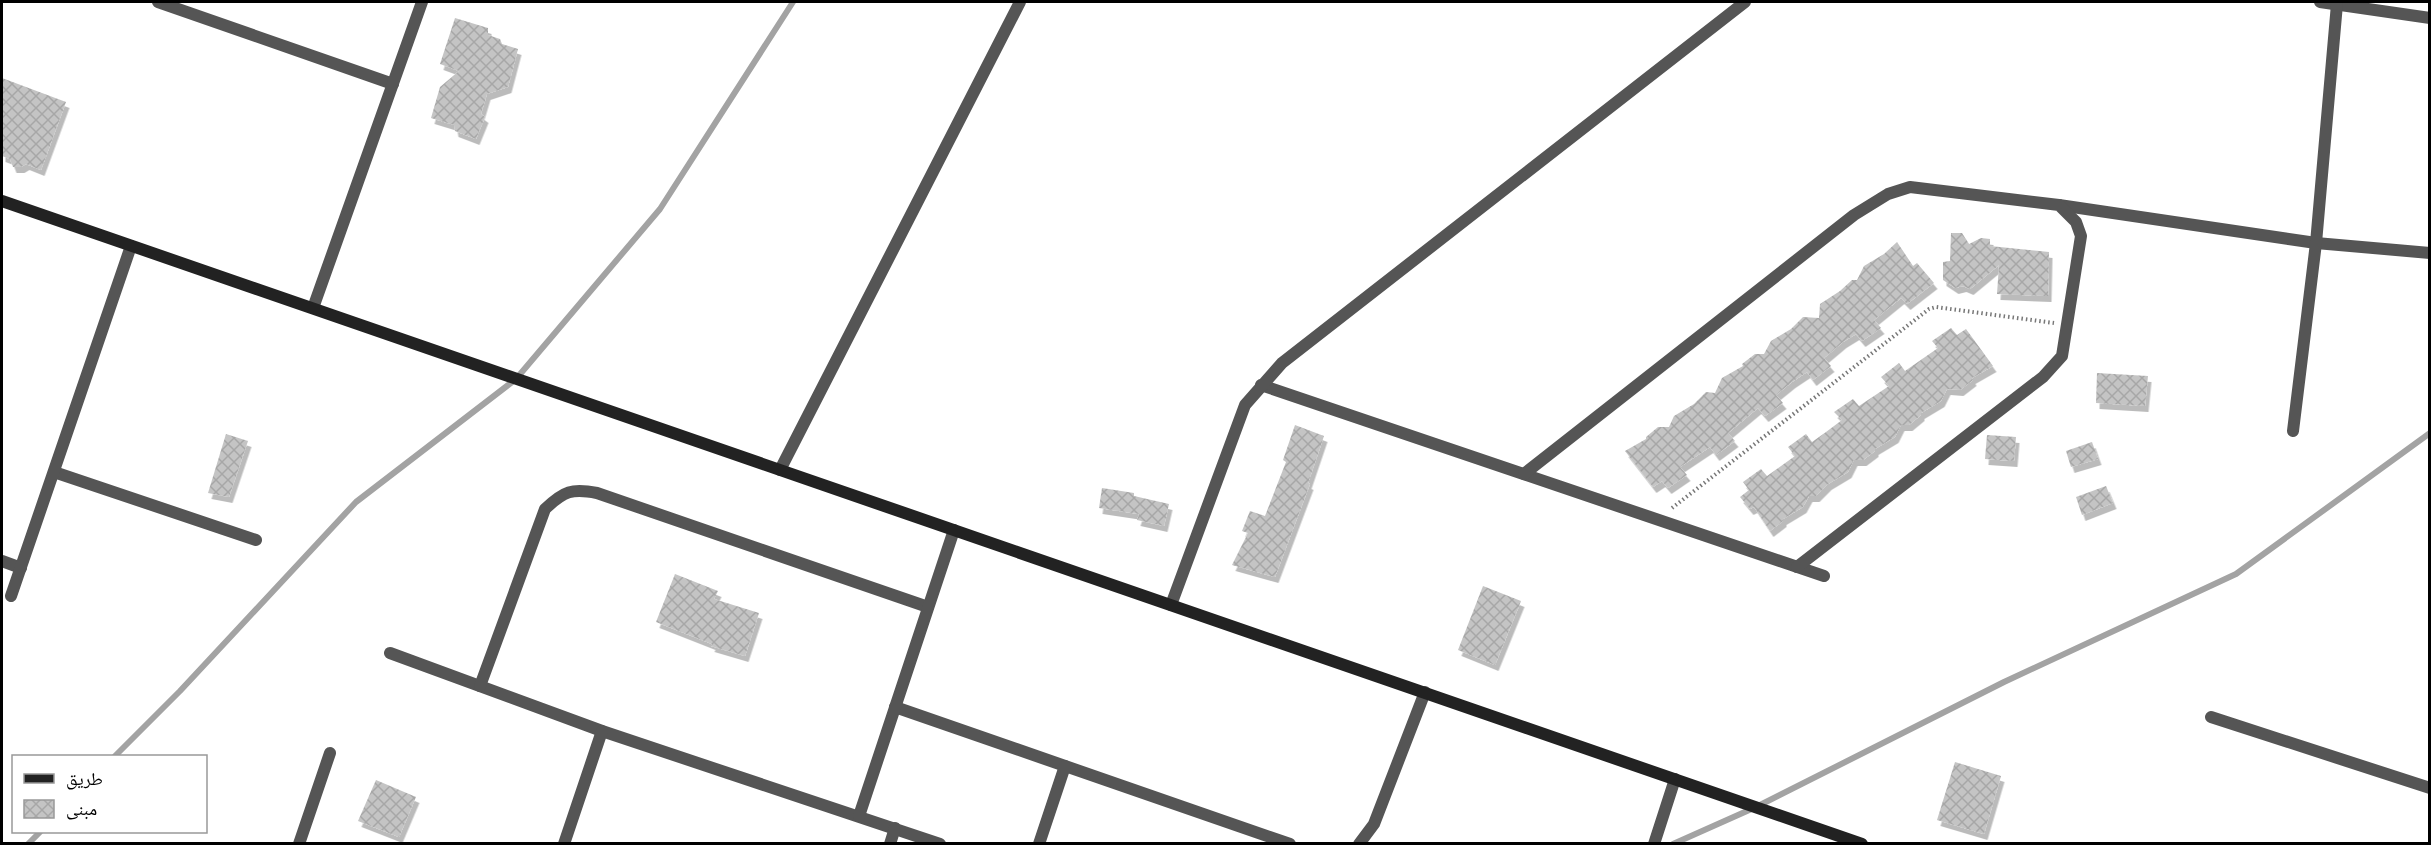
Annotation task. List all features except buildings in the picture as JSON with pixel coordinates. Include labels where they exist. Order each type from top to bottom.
[{"type":"street","points":[[158,2],[393,84]]},
{"type":"street","points":[[313,308],[422,2]]},
{"type":"street","points":[[780,470],[1020,2]]},
{"type":"street","points":[[1171,605],[1245,405],[1261,385],[1282,363],[1745,2]]},
{"type":"street","points":[[2320,2],[2430,18]]},
{"type":"street","points":[[2293,431],[2316,243],[2337,4]]},
{"type":"street","points":[[1524,474],[1854,215],[1888,194],[1910,187],[2059,205],[2316,243],[2430,253]]},
{"type":"street","points":[[2,201],[1862,843]]},
{"type":"street","points":[[1797,567],[2043,377],[2062,356],[2080,236],[2076,222],[2059,205]]},
{"type":"street","points":[[11,596],[131,246]]},
{"type":"street","points":[[1261,385],[1824,576]]},
{"type":"street","points":[[54,472],[256,540]]},
{"type":"street","points":[[480,686],[545,509],[559,495],[578,489],[597,493],[928,607]]},
{"type":"street","points":[[860,816],[954,530]]},
{"type":"street","points":[[2,561],[21,568]]},
{"type":"street","points":[[390,653],[602,731],[940,843]]},
{"type":"street","points":[[1359,843],[1374,824],[1425,692]]},
{"type":"street","points":[[895,707],[1290,843]]},
{"type":"street","points":[[2211,717],[2430,788]]},
{"type":"street","points":[[564,843],[602,731]]},
{"type":"street","points":[[299,843],[330,753]]},
{"type":"street","points":[[1040,843],[1065,766]]},
{"type":"street","points":[[1654,843],[1675,779]]},
{"type":"street","points":[[890,843],[895,828]]},
{"type":"path","points":[[1657,520],[1929,309],[1936,307],[2067,324]]},
{"type":"waterway","points":[[116,755],[180,691],[356,502],[516,379],[660,209],[793,2]]},
{"type":"waterway","points":[[1673,844],[1756,807],[2004,682],[2236,574],[2430,433]]},
{"type":"waterway","points":[[28,844],[39,833]]}]
